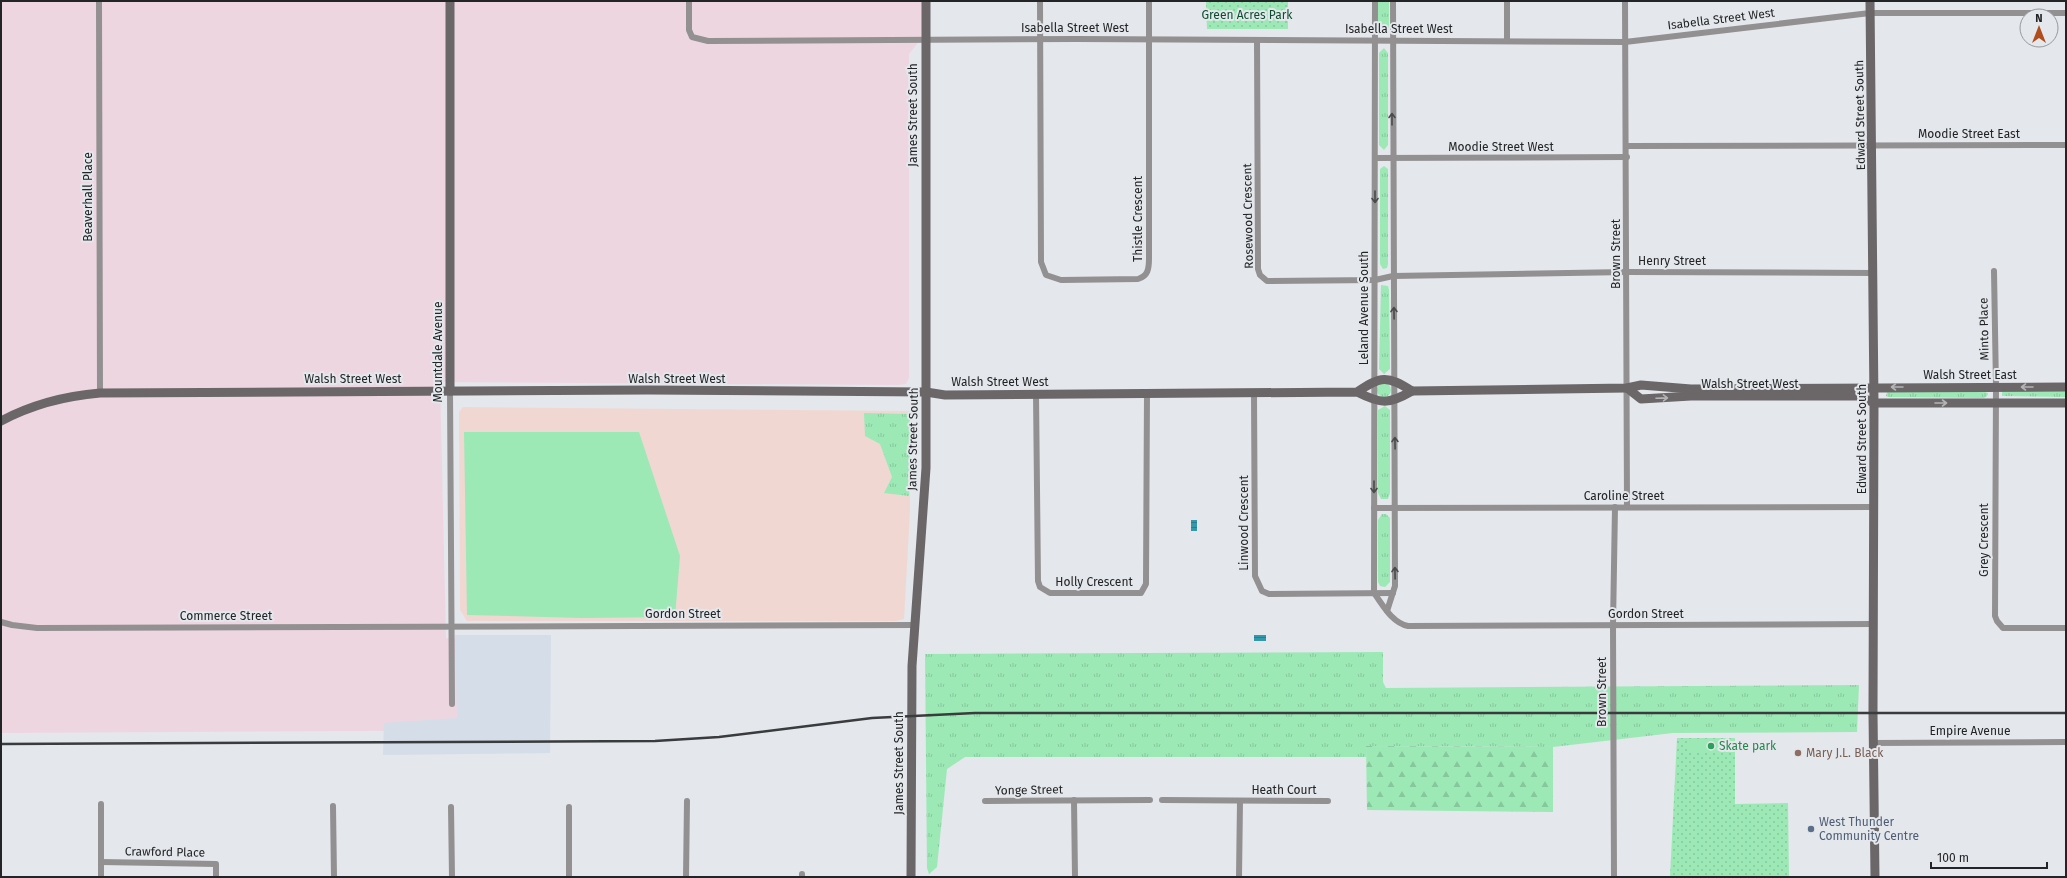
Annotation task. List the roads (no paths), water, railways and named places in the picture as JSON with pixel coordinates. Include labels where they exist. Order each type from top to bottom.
[{"type":"street","name":"Beaverhall Place","points":[[99,1],[100,393]]},
{"type":"street","name":"Mountdale Avenue","points":[[450,1],[452,704]]},
{"type":"street","name":"Isabella Street West","points":[[689,1],[690,30],[692,37],[699,40],[1040,39],[1625,42],[1870,13],[2066,13]]},
{"type":"street","name":"James Street South","points":[[911,877],[911,719],[915,625],[925,506],[926,1]]},
{"type":"street","points":[[1040,1],[1040,39]]},
{"type":"street","points":[[1149,1],[1149,40]]},
{"type":"street","name":"Leland Avenue South","points":[[1374,593],[1375,1]]},
{"type":"street","points":[[1387,611],[1395,586],[1393,1]]},
{"type":"street","points":[[1507,1],[1507,41]]},
{"type":"street","name":"Brown Street","points":[[1625,1],[1627,507]]},
{"type":"street","name":"Edward Street South","points":[[1870,1],[1874,273],[1874,877]]},
{"type":"street","name":"Thistle Crescent","points":[[1040,39],[1041,262],[1046,275],[1061,280],[1138,279],[1144,277],[1148,273],[1149,40]]},
{"type":"street","name":"Rosewood Crescent","points":[[1257,40],[1258,269],[1260,275],[1267,281],[1375,280]]},
{"type":"street","points":[[1626,146],[1872,145]]},
{"type":"street","name":"Moodie Street East","points":[[1872,145],[2066,145]]},
{"type":"street","name":"Moodie Street West","points":[[1375,158],[1626,157]]},
{"type":"street","name":"Minto Place","points":[[1994,271],[1996,386]]},
{"type":"street","name":"Henry Street","points":[[1375,280],[1393,276],[1627,272],[1874,273]]},
{"type":"street","points":[[1357,392],[1375,380],[1395,380],[1412,391]]},
{"type":"street","name":"Walsh Street West","points":[[1,421],[24,409],[52,400],[100,393],[450,391],[926,392],[945,394],[1036,394],[1357,392],[1375,401],[1395,401],[1412,391],[1627,388],[1640,386],[1691,389],[1874,388]]},
{"type":"street","name":"Walsh Street East","points":[[1874,388],[1887,386],[2066,386]]},
{"type":"street","name":"Grey Crescent","points":[[1996,386],[1995,616],[2003,628],[2066,628]]},
{"type":"street","name":"Walsh Street West","points":[[1627,388],[1641,399],[1691,396],[1859,396],[1874,403]]},
{"type":"street","name":"Holly Crescent","points":[[1036,394],[1038,581],[1040,587],[1050,593],[1141,593],[1146,584],[1147,393]]},
{"type":"street","name":"Linwood Crescent","points":[[1254,393],[1255,576],[1257,584],[1262,591],[1269,594],[1393,593]]},
{"type":"street","points":[[1874,403],[2066,403]]},
{"type":"street","name":"Brown Street","points":[[1614,877],[1613,625],[1615,507]]},
{"type":"street","name":"Caroline Street","points":[[1374,508],[1874,507]]},
{"type":"street","points":[[1374,593],[1387,611]]},
{"type":"street","name":"Gordon Street","points":[[1387,611],[1402,625],[1418,626],[1873,624]]},
{"type":"street","name":"Commerce Street","points":[[1,622],[37,628],[451,625]]},
{"type":"street","name":"Gordon Street","points":[[451,625],[915,625]]},
{"type":"street","name":"Empire Avenue","points":[[1873,743],[2066,742]]},
{"type":"street","name":"Yonge Street","points":[[1074,800],[1074,877]]},
{"type":"street","name":"Yonge Street","points":[[985,802],[1150,800]]},
{"type":"street","name":"Heath Court","points":[[1162,800],[1328,801]]},
{"type":"street","points":[[686,877],[687,801]]},
{"type":"street","name":"Heath Court","points":[[1239,877],[1240,801]]},
{"type":"street","points":[[101,804],[101,877]]},
{"type":"street","points":[[333,806],[334,877]]},
{"type":"street","points":[[451,806],[452,877]]},
{"type":"street","points":[[569,807],[569,877]]},
{"type":"street","name":"Crawford Place","points":[[101,862],[216,864],[216,877]]},
{"type":"water","points":[[1191,520],[1197,520],[1197,531],[1191,531]]},
{"type":"water","points":[[1254,635],[1266,635],[1266,641],[1254,641]]},
{"type":"railway","points":[[1,744],[655,741],[719,737],[872,718],[975,713],[2066,713]]},
{"type":"place","name":"Skate park","points":[[1711,746]]},
{"type":"place","name":"Mary J.L. Black","points":[[1798,753]]},
{"type":"place","name":"West Thunder Community Centre","points":[[1811,829]]},
{"type":"park label","name":"Green Acres Park","points":[[1247,15]]}]
